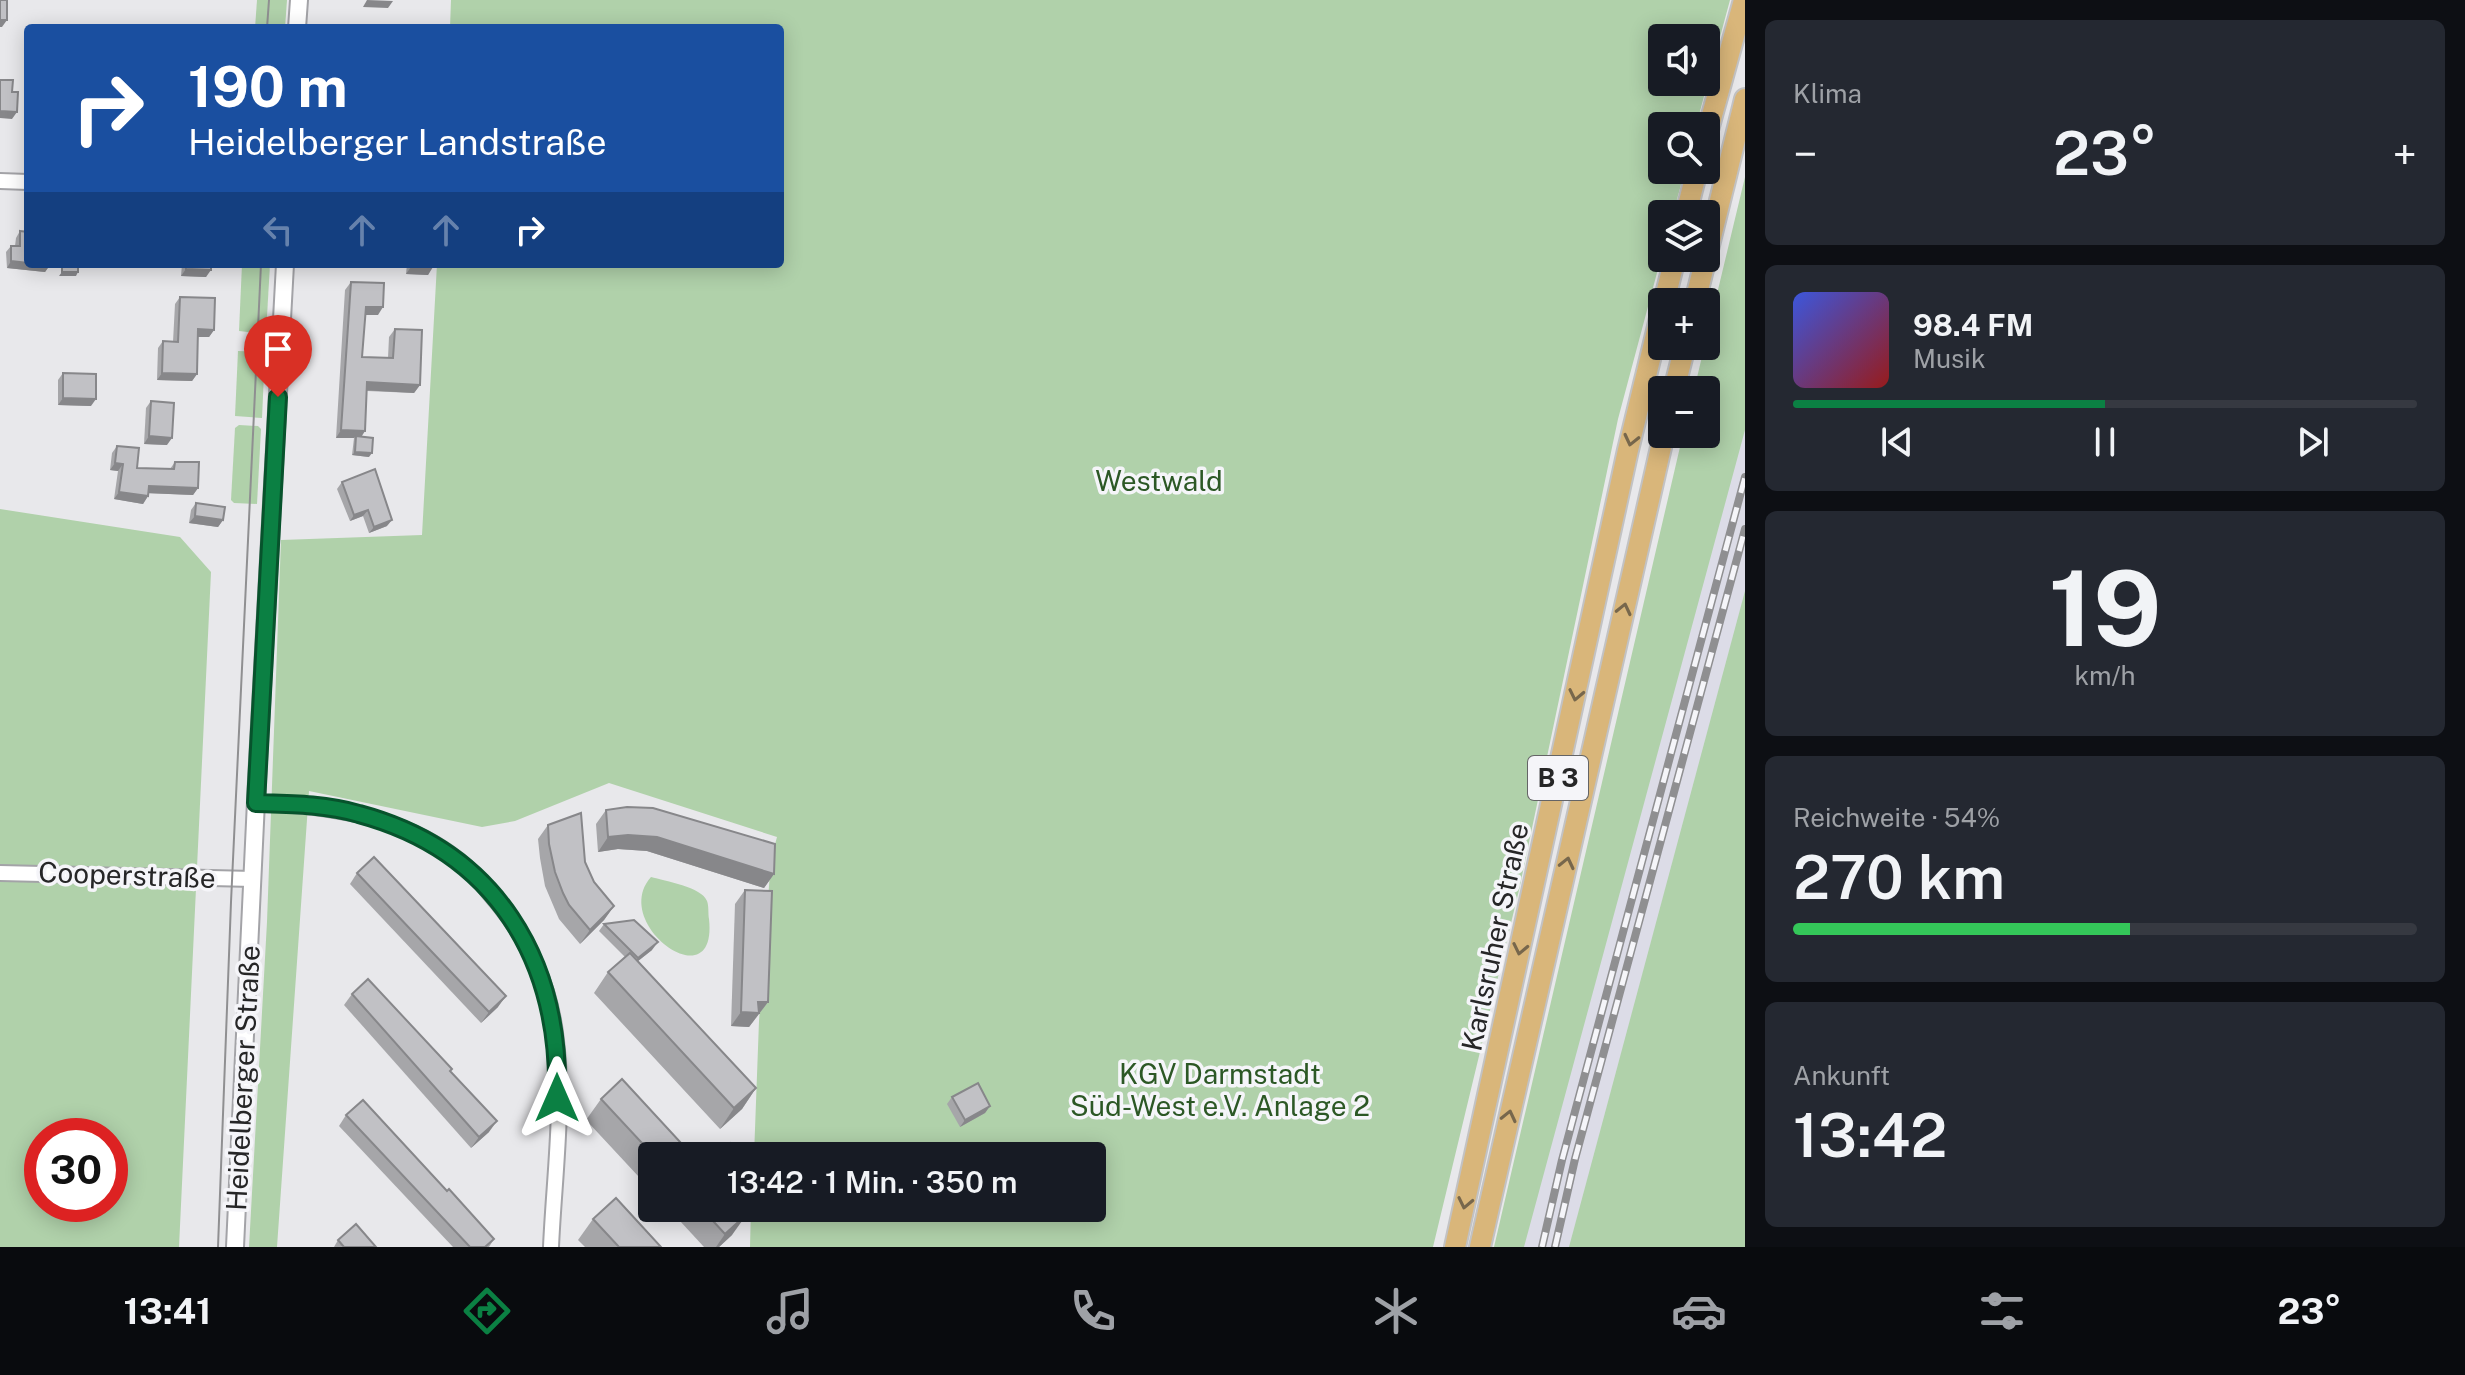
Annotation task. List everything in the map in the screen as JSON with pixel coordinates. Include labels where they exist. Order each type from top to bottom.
[{"type":"main road","points":[[1713,112],[1744,0]]},
{"type":"main road","points":[[1698,288],[1745,99]]},
{"type":"main road","name":"Karlsruher Straße","points":[[1455,1247],[1650,360]]},
{"type":"main road","name":"Karlsruher Straße","points":[[1480,1247],[1661,448]]},
{"type":"street","points":[[297,24],[299,0]]},
{"type":"street","points":[[0,181],[24,182]]},
{"type":"street","name":"Heidelberger Straße","points":[[235,1247],[285,268]]},
{"type":"street","points":[[256,803],[328,807],[382,821],[418,836],[456,857],[511,919],[528,947],[547,993],[557,1043],[551,1247]]},
{"type":"street","name":"Cooperstraße","points":[[0,873],[253,879]]},
{"type":"shaded area","points":[[1745,280],[1745,826],[1647,1247],[1510,1247],[1704,448],[1720,448],[1720,383]]},
{"type":"green space","points":[[257,0],[287,0],[285,24],[255,24]]},
{"type":"green space","name":"Westwald","points":[[451,0],[1730,0],[1720,37],[1720,24],[1648,24],[1648,96],[1704,96],[1700,112],[1648,112],[1648,184],[1681,184],[1677,200],[1648,200],[1648,272],[1657,272],[1653,288],[1648,288],[1648,306],[1618,419],[1519,890],[1433,1247],[750,1247],[751,1222],[1106,1222],[1106,1142],[755,1142],[759,1021],[771,859],[777,837],[609,783],[515,821],[482,827],[309,791],[277,1247],[249,1247],[267,922],[281,540],[422,535],[437,268],[784,268],[784,24],[450,24]]},
{"type":"green space","points":[[1745,177],[1745,430],[1524,1247],[1494,1247],[1680,448],[1720,448],[1720,376],[1697,376],[1701,360],[1720,360],[1718,288]]},
{"type":"green space","points":[[242,268],[270,268],[266,334],[239,331]]},
{"type":"green space","points":[[238,351],[265,352],[262,418],[235,416]]},
{"type":"green space","points":[[239,425],[258,426],[261,429],[257,504],[234,503],[231,500],[235,428]]},
{"type":"green space","points":[[0,509],[180,537],[211,572],[179,1247],[0,1247]]},
{"type":"green space","points":[[1745,591],[1745,1247],[1569,1247]]},
{"type":"green space","points":[[651,877],[691,888],[704,896],[709,919],[707,943],[698,954],[684,955],[668,947],[653,933],[644,915],[642,896]]},
{"type":"building","points":[[0,0],[7,0],[7,20],[0,20]]},
{"type":"building","points":[[0,80],[13,80],[12,92],[18,92],[17,112],[0,111]]},
{"type":"building","points":[[20,231],[24,232],[24,263],[11,261],[11,246],[20,246]]},
{"type":"building","points":[[62,268],[78,268],[78,272],[62,272]]},
{"type":"building","points":[[351,282],[384,283],[383,307],[366,307],[362,357],[393,358],[395,329],[422,330],[420,385],[367,382],[365,431],[341,430]]},
{"type":"building","points":[[180,297],[215,298],[214,330],[198,329],[197,374],[162,373],[163,341],[178,342]]},
{"type":"building","points":[[63,373],[96,374],[96,399],[63,398]]},
{"type":"building","points":[[151,401],[174,403],[172,438],[149,436]]},
{"type":"building","points":[[356,436],[373,438],[372,453],[355,452]]},
{"type":"building","points":[[117,446],[139,448],[137,468],[174,469],[175,462],[199,462],[198,488],[149,486],[148,496],[119,492],[123,464],[115,463]]},
{"type":"building","points":[[375,469],[392,520],[374,527],[368,510],[354,515],[342,482]]},
{"type":"building","points":[[196,503],[225,507],[223,520],[195,516]]},
{"type":"building","points":[[653,808],[775,844],[774,874],[657,837],[608,837],[606,810]]},
{"type":"building","points":[[581,813],[585,862],[594,882],[614,906],[590,930],[563,893],[549,844],[548,825]]},
{"type":"building","points":[[374,857],[506,996],[489,1012],[357,873]]},
{"type":"building","points":[[745,890],[772,891],[768,1002],[758,1002],[759,1013],[741,1012]]},
{"type":"building","points":[[634,920],[658,942],[638,958],[604,924]]},
{"type":"building","points":[[630,953],[756,1088],[734,1108],[608,972]]},
{"type":"building","points":[[368,979],[497,1121],[479,1137],[352,994]]},
{"type":"building","points":[[622,1079],[680,1142],[641,1142],[601,1099]]},
{"type":"building","points":[[978,1083],[990,1106],[965,1120],[952,1097]]},
{"type":"building","points":[[363,1100],[494,1239],[485,1247],[470,1247],[346,1115]]},
{"type":"building","points":[[616,1198],[661,1247],[619,1247],[593,1219]]},
{"type":"building","points":[[714,1222],[738,1222],[725,1234]]},
{"type":"building","points":[[356,1224],[376,1247],[344,1247],[338,1240]]},
{"type":"tram line","points":[[267,24],[269,0]]},
{"type":"tram line","points":[[218,1247],[261,268]]},
{"type":"railway","points":[[1542,1247],[1562,1160],[1745,477]]},
{"type":"railway","points":[[1555,1247],[1575,1159],[1745,529]]},
{"type":"route","points":[[278,397],[256,803],[328,807],[382,821],[456,857],[473,873],[520,933],[547,993],[557,1043],[557,1098]]},
{"type":"park label","name":"KGV Darmstadt Süd-West e.V. Anlage 2","points":[[1220,1090]]}]
